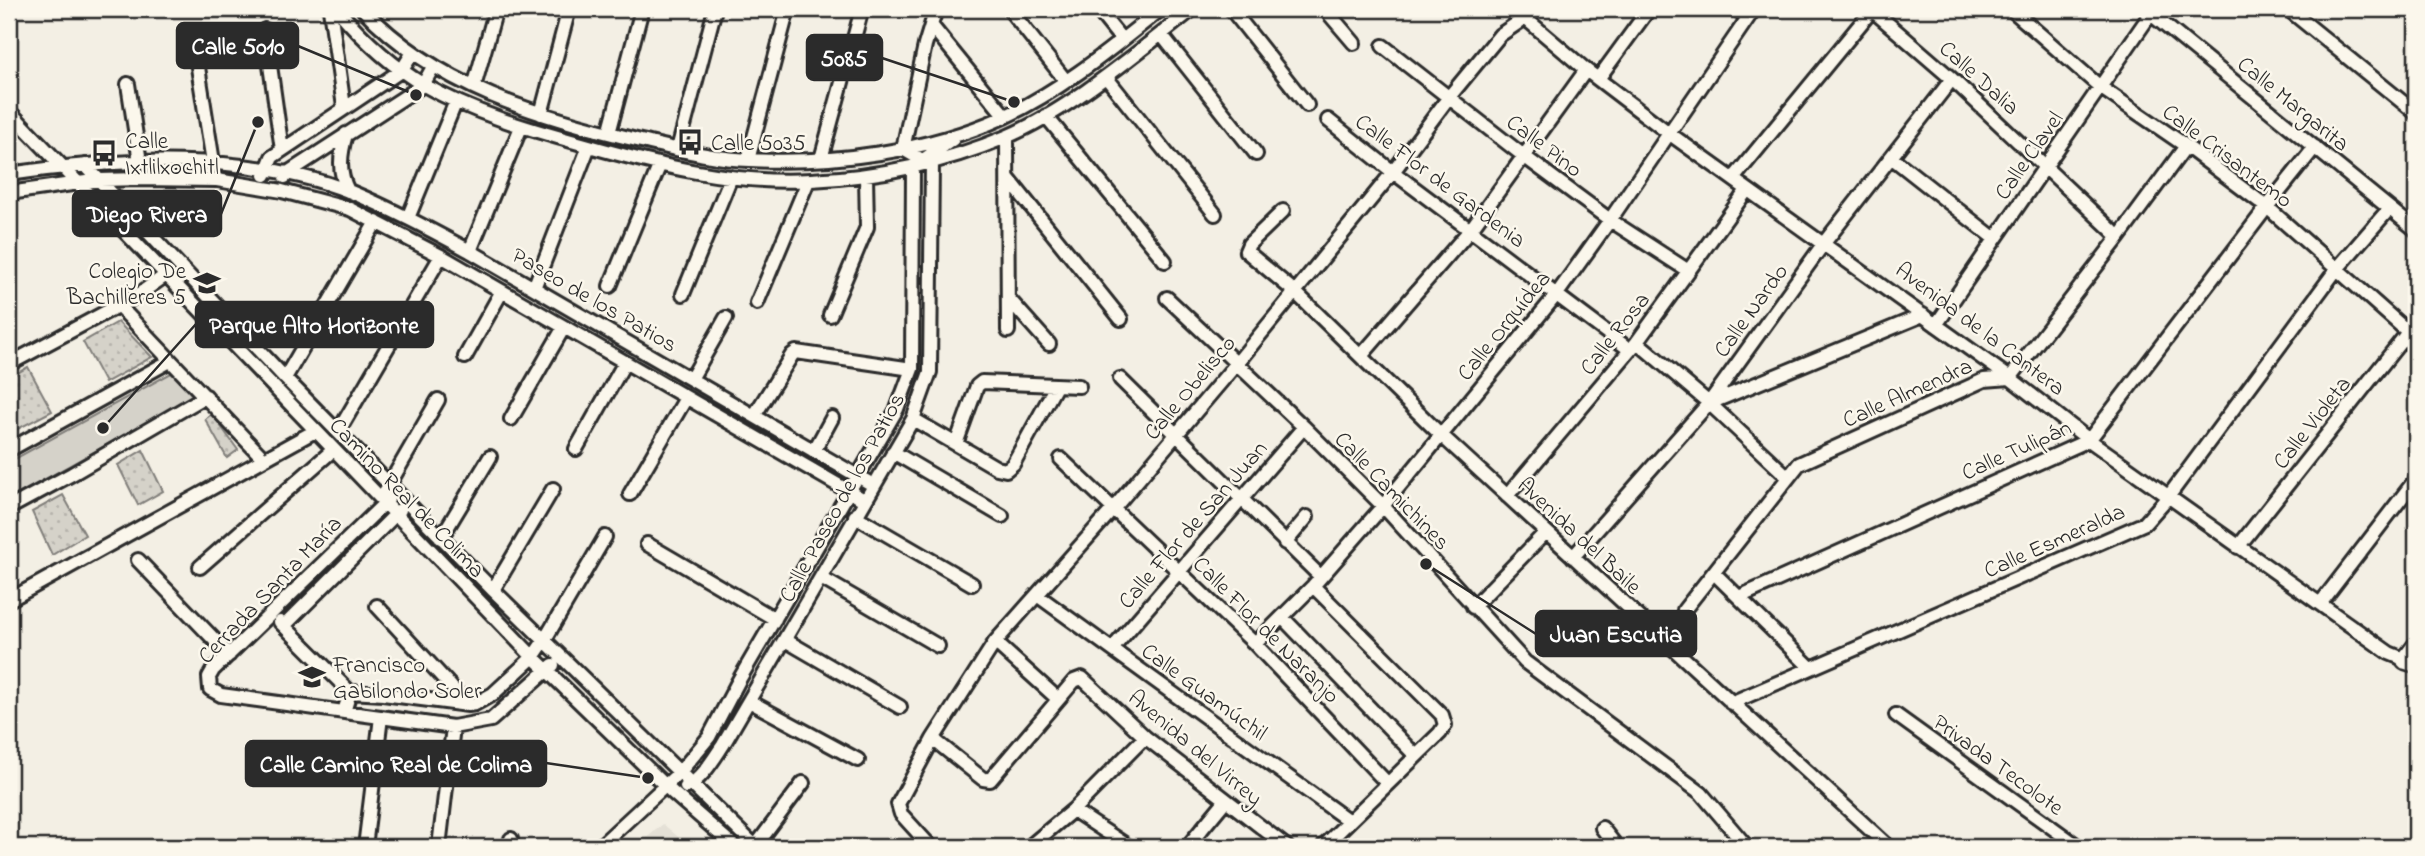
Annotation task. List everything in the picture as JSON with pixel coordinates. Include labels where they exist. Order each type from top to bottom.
[{"type":"street","points":[[330,9],[344,107]]},
{"type":"street","points":[[337,9],[358,34],[423,85],[521,127],[660,164],[731,177],[808,181],[866,176],[922,163],[1007,137],[1046,116],[1105,77],[1193,9]]},
{"type":"street","points":[[363,9],[412,54],[433,67],[541,114],[678,149],[748,160],[821,159],[903,149],[962,132],[1005,116],[1066,81],[1161,9]]},
{"type":"street","points":[[474,87],[496,9]]},
{"type":"street","points":[[541,114],[569,9]]},
{"type":"street","points":[[609,133],[642,9]]},
{"type":"street","points":[[678,149],[715,9]]},
{"type":"street","points":[[748,160],[788,9]]},
{"type":"street","points":[[821,159],[862,9]]},
{"type":"street","points":[[903,149],[936,9]]},
{"type":"street","points":[[1009,9],[1066,81]]},
{"type":"street","points":[[1097,9],[1122,40]]},
{"type":"street","points":[[1231,9],[1307,105]]},
{"type":"street","points":[[1325,9],[1354,43]]},
{"type":"street","points":[[1598,79],[1649,9]]},
{"type":"street","points":[[1736,9],[1751,13]]},
{"type":"street","points":[[1733,179],[1871,9]]},
{"type":"street","name":"Calle Dalia","points":[[1871,9],[1952,79],[2119,237]]},
{"type":"street","name":"Calle Crisantemo","points":[[2011,9],[2100,87],[2186,146],[2267,207],[2336,270],[2414,331]]},
{"type":"street","points":[[2288,9],[2416,113]]},
{"type":"street","name":"Calle Clavel","points":[[1936,325],[2150,10]]},
{"type":"street","name":"Calle Margarita","points":[[2150,10],[2416,230]]},
{"type":"street","name":"Avenida de la Cantera","points":[[1529,13],[1586,70],[1747,190],[2010,378],[2089,440],[2389,653],[2413,656]]},
{"type":"street","name":"Calle Obelisco","points":[[931,847],[898,808],[900,800],[933,740],[995,642],[1237,363],[1393,173],[1449,97],[1500,35],[1529,13]]},
{"type":"street","name":"Calle Orquídea","points":[[1255,644],[1317,582],[1383,506],[1557,294],[1751,13]]},
{"type":"street","points":[[931,25],[1005,116]]},
{"type":"street","points":[[265,30],[282,150]]},
{"type":"street","points":[[1161,34],[1256,154]]},
{"type":"street","points":[[194,42],[214,162]]},
{"type":"street","name":"Calle Pino","points":[[1383,46],[1610,220],[1688,270]]},
{"type":"street","points":[[263,187],[269,160],[402,70],[412,54]]},
{"type":"street","points":[[282,191],[286,174],[423,85],[433,67]]},
{"type":"street","points":[[1362,356],[1471,229],[1586,70]]},
{"type":"street","points":[[1105,77],[1215,214]]},
{"type":"street","name":"Calle Nardo","points":[[1573,557],[1709,403],[1824,243],[1952,79]]},
{"type":"street","points":[[128,84],[140,162]]},
{"type":"street","points":[[408,218],[456,101]]},
{"type":"street","name":"Camino Real de Colima","points":[[9,111],[533,657],[668,789],[735,847]]},
{"type":"street","points":[[1046,116],[1166,261]]},
{"type":"street","name":"Calle Flor de Gardenia","points":[[1328,120],[1393,173],[1709,403],[1788,477]]},
{"type":"street","points":[[470,251],[521,127]]},
{"type":"street","points":[[922,163],[962,132]]},
{"type":"street","points":[[346,134],[340,160],[342,177],[348,191]]},
{"type":"street","points":[[1007,137],[1008,331]]},
{"type":"street","points":[[534,288],[589,146]]},
{"type":"street","points":[[2010,378],[2186,146]]},
{"type":"street","name":"Calle Tulipán","points":[[1739,597],[2089,440],[2315,147]]},
{"type":"street","points":[[903,149],[922,163]]},
{"type":"street","points":[[1891,157],[1995,239]]},
{"type":"street","name":"Paseo de los Patios","points":[[9,174],[60,166],[214,162],[286,174],[348,191],[408,218],[470,251],[873,485]]},
{"type":"street","name":"Calle Paseo de los Patios","points":[[668,789],[709,737],[897,409],[912,369],[922,163]]},
{"type":"street","name":"Calle Paseo de los Patios","points":[[598,847],[655,795],[668,789],[691,785],[709,766],[913,419],[930,372],[922,163]]},
{"type":"street","points":[[610,286],[660,164]]},
{"type":"street","name":"Camino Real de Colima","points":[[85,165],[285,378],[441,538],[755,847]]},
{"type":"street","points":[[830,315],[867,226],[866,176]]},
{"type":"street","points":[[683,294],[731,177]]},
{"type":"street","points":[[1008,178],[1121,319]]},
{"type":"street","name":"Paseo de los Patios","points":[[9,192],[100,180],[217,180],[282,191],[349,209],[441,256],[864,500]]},
{"type":"street","points":[[757,303],[808,181]]},
{"type":"street","name":"Calle Rosa","points":[[1507,496],[1634,346],[1747,190]]},
{"type":"street","name":"Calle Esmeralda","points":[[1731,703],[2145,523],[2168,497],[2336,270],[2389,209]]},
{"type":"street","name":"Avenida del Baile","points":[[1283,211],[1249,244],[1246,251],[1295,292],[1440,434],[1889,847]]},
{"type":"street","points":[[285,378],[376,222]]},
{"type":"street","points":[[338,432],[441,256]]},
{"type":"street","points":[[9,364],[138,295],[166,275]]},
{"type":"street","points":[[181,291],[194,280]]},
{"type":"street","points":[[464,357],[502,291]]},
{"type":"street","points":[[1008,298],[1049,344]]},
{"type":"street","name":"Calle Camichines","points":[[1167,298],[1304,427],[1383,506],[1525,662],[1708,799],[1747,847]]},
{"type":"street","points":[[118,305],[264,459]]},
{"type":"street","points":[[1709,403],[1923,315]]},
{"type":"street","points":[[691,379],[726,318]]},
{"type":"street","points":[[511,419],[564,327]]},
{"type":"street","name":"Calle Violeta","points":[[2238,547],[2414,331]]},
{"type":"street","points":[[754,416],[796,352],[912,369]]},
{"type":"street","points":[[9,450],[170,360]]},
{"type":"street","points":[[576,449],[625,362]]},
{"type":"street","name":"Calle Almendra","points":[[1684,610],[1799,464],[1984,380],[2010,378]]},
{"type":"street","points":[[1120,380],[1285,543],[1317,582],[1441,715],[1445,725],[1440,733],[1323,847]]},
{"type":"street","points":[[956,444],[979,383],[985,381],[1079,386]]},
{"type":"street","points":[[913,419],[997,468],[1006,470],[1013,464],[1056,386]]},
{"type":"street","points":[[9,508],[205,396]]},
{"type":"street","points":[[630,494],[686,398]]},
{"type":"street","name":"Cerrada Santa María","points":[[438,400],[393,488],[272,614],[213,670],[209,677],[210,689],[453,727],[491,720],[561,657]]},
{"type":"street","points":[[814,451],[832,418]]},
{"type":"street","name":"Calle Flor de San Juan","points":[[1112,649],[1304,427]]},
{"type":"street","points":[[9,600],[315,431]]},
{"type":"street","points":[[200,567],[333,450]]},
{"type":"street","points":[[893,452],[1002,516]]},
{"type":"street","points":[[441,538],[489,457]]},
{"type":"street","name":"Calle Flor de Naranjo","points":[[1061,458],[1255,644],[1387,783]]},
{"type":"street","points":[[2320,604],[2416,479]]},
{"type":"street","points":[[493,590],[553,489]]},
{"type":"street","name":"Cerrada Santa María","points":[[284,626],[407,503]]},
{"type":"street","points":[[855,516],[972,584]]},
{"type":"street","points":[[1285,543],[1307,517]]},
{"type":"street","points":[[1473,607],[1546,532]]},
{"type":"street","points":[[272,614],[350,692],[468,705],[483,701],[493,694],[533,657],[605,537]]},
{"type":"street","points":[[648,544],[775,618]]},
{"type":"street","points":[[138,560],[229,655]]},
{"type":"street","points":[[1715,574],[1811,668]]},
{"type":"street","points":[[821,578],[938,646]]},
{"type":"street","name":"Calle Guamúchil","points":[[1037,595],[1349,821]]},
{"type":"street","points":[[377,606],[468,705]]},
{"type":"street","points":[[1282,617],[1416,756]]},
{"type":"street","points":[[785,640],[900,707]]},
{"type":"street","points":[[933,740],[983,779],[990,780],[1058,699],[995,642]]},
{"type":"street","name":"Avenida del Virrey","points":[[1058,699],[1079,678],[1086,680],[1145,737],[1287,847]]},
{"type":"street","points":[[344,712],[350,692]]},
{"type":"street","points":[[749,701],[858,760]]},
{"type":"street","name":"Privada Tecolote","points":[[1896,715],[2079,847]]},
{"type":"street","points":[[365,847],[381,717]]},
{"type":"street","points":[[439,847],[453,727]]},
{"type":"street","points":[[1029,847],[1073,810],[1145,737]]},
{"type":"street","points":[[755,847],[803,783]]},
{"type":"street","points":[[1187,847],[1225,801]]},
{"type":"street","points":[[1073,810],[1129,847]]},
{"type":"street","points":[[1602,828],[1617,847]]},
{"type":"shaded area","points":[[118,322],[152,357],[105,383],[83,342]]},
{"type":"shaded area","points":[[28,367],[52,411],[14,431],[9,421],[9,378]]},
{"type":"shaded area","points":[[173,372],[196,395],[9,499],[9,462]]},
{"type":"shaded area","points":[[212,414],[238,450],[227,458],[205,419]]},
{"type":"shaded area","points":[[143,450],[163,491],[138,505],[118,465]]},
{"type":"shaded area","points":[[63,495],[85,535],[52,555],[32,512]]},
{"type":"shaded area","points":[[663,824],[690,847],[636,847]]},
{"type":"place","name":"Calle 5010","points":[[416,95]]},
{"type":"place","name":"5085","points":[[1014,102]]},
{"type":"place","name":"Diego Rivera","points":[[258,122]]},
{"type":"place","name":"Calle 5035","points":[[690,142]]},
{"type":"place","name":"Calle Ixtlilxochitl","points":[[104,153]]},
{"type":"place","name":"Colegio De Bachilleres 5","points":[[207,283]]},
{"type":"place","name":"Parque Alto Horizonte","points":[[103,428]]},
{"type":"place","name":"Juan Escutia","points":[[1426,564]]},
{"type":"place","name":"Francisco Gabilondo Soler","points":[[312,677]]},
{"type":"place","name":"Calle Camino Real de Colima","points":[[648,778]]}]
